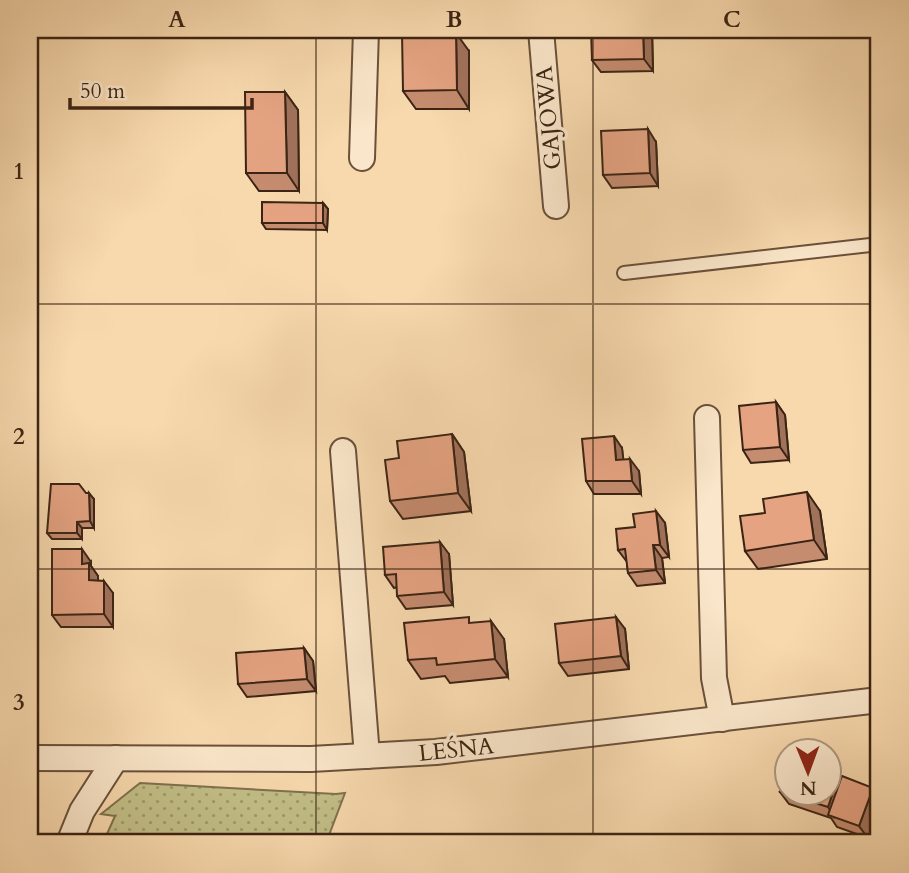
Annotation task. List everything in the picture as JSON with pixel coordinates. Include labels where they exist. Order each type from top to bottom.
[{"type":"street","points":[[362,158],[366,30]]},
{"type":"street","name":"GAJOWA","points":[[541,30],[556,206]]},
{"type":"street","points":[[707,418],[714,678],[722,719]]},
{"type":"street","points":[[343,451],[367,756]]},
{"type":"street","name":"LEŚNA","points":[[30,758],[311,760],[436,752],[879,700]]},
{"type":"street","points":[[69,843],[82,811],[116,758]]},
{"type":"lane","points":[[624,273],[879,244]]},
{"type":"shaded area","points":[[140,783],[345,793],[326,843],[103,843],[115,816],[101,814]]},
{"type":"building","points":[[591,30],[643,30],[644,59],[592,60]]},
{"type":"building","points":[[402,33],[456,33],[457,90],[403,91]]},
{"type":"building","points":[[245,92],[285,92],[287,173],[246,173]]},
{"type":"building","points":[[648,129],[650,173],[603,175],[601,131]]},
{"type":"building","points":[[262,202],[323,203],[323,223],[262,223]]},
{"type":"building","points":[[776,402],[780,447],[743,450],[739,406]]},
{"type":"building","points":[[452,434],[458,493],[390,501],[385,460],[399,458],[397,441]]},
{"type":"building","points":[[614,436],[616,460],[630,459],[632,481],[586,481],[582,439]]},
{"type":"building","points":[[51,484],[79,484],[89,493],[90,521],[77,522],[77,533],[47,533]]},
{"type":"building","points":[[807,492],[814,540],[745,551],[740,516],[765,513],[763,499]]},
{"type":"building","points":[[656,511],[660,545],[653,545],[656,570],[628,573],[625,549],[618,550],[616,529],[635,527],[633,514]]},
{"type":"building","points":[[440,542],[444,592],[397,596],[396,574],[385,575],[383,547]]},
{"type":"building","points":[[52,549],[82,549],[82,564],[89,563],[89,580],[104,581],[104,614],[52,615]]},
{"type":"building","points":[[469,617],[469,623],[491,621],[495,659],[437,665],[436,658],[408,660],[404,623]]},
{"type":"building","points":[[616,617],[621,656],[559,663],[555,624]]},
{"type":"building","points":[[304,648],[307,679],[238,684],[236,653]]},
{"type":"building","points":[[842,776],[873,788],[859,826],[828,815],[831,806],[842,806]]}]
